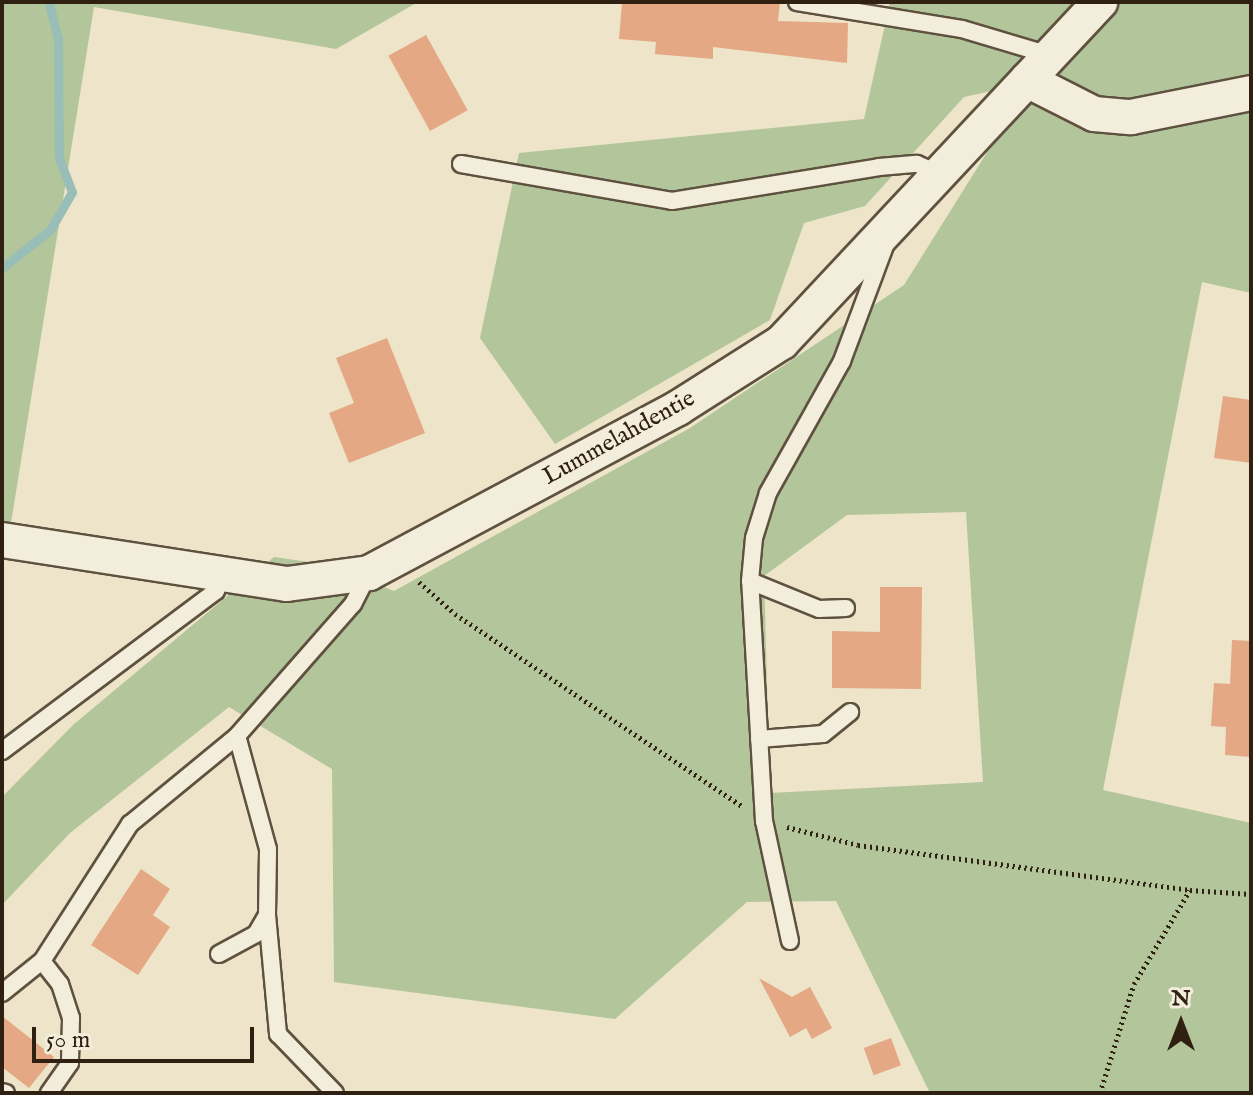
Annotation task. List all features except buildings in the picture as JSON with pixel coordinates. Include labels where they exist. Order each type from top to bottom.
[{"type":"street","name":"Lummelahdentie","points":[[2,540],[287,584],[382,566],[678,408],[782,342],[891,230],[1100,2]]},
{"type":"street","points":[[1038,67],[1094,114],[1131,117],[1251,93]]},
{"type":"lane","points":[[797,2],[962,29],[1038,67]]},
{"type":"lane","points":[[461,164],[672,201],[879,167],[917,164],[940,174]]},
{"type":"lane","points":[[790,941],[764,821],[750,581],[768,493],[842,361],[891,230]]},
{"type":"lane","points":[[2,993],[42,961],[130,824],[237,736],[353,604],[382,566]]},
{"type":"lane","points":[[2,751],[216,591],[223,574]]},
{"type":"lane","points":[[750,581],[819,609],[846,608]]},
{"type":"lane","points":[[759,739],[823,734],[850,712]]},
{"type":"lane","points":[[237,736],[268,849],[267,915],[278,1034],[335,1093]]},
{"type":"lane","points":[[219,954],[256,934],[267,915]]},
{"type":"lane","points":[[42,961],[60,984],[71,1018],[70,1063],[49,1093]]},
{"type":"path","points":[[382,566],[764,821],[858,845],[1190,890],[1251,894]]},
{"type":"path","points":[[1100,1093],[1134,984],[1190,890]]},
{"type":"green space","points":[[2,2],[418,2],[336,49],[94,7],[11,523],[2,522]]},
{"type":"green space","points":[[890,2],[1251,2],[1251,293],[1202,282],[1103,790],[1251,823],[1251,1093],[930,1093],[836,901],[747,902],[615,1019],[334,982],[332,769],[229,707],[70,833],[2,905],[2,797],[73,725],[274,557],[330,565],[394,591],[690,428],[904,285],[991,146],[991,91],[964,97],[865,206],[804,223],[770,320],[555,444],[480,338],[519,153],[864,119]],"holes":[[[966,512],[983,782],[770,793],[764,576],[847,515]]]},
{"type":"waterway","points":[[2,268],[50,230],[72,192],[59,158],[58,39],[49,2]]}]
